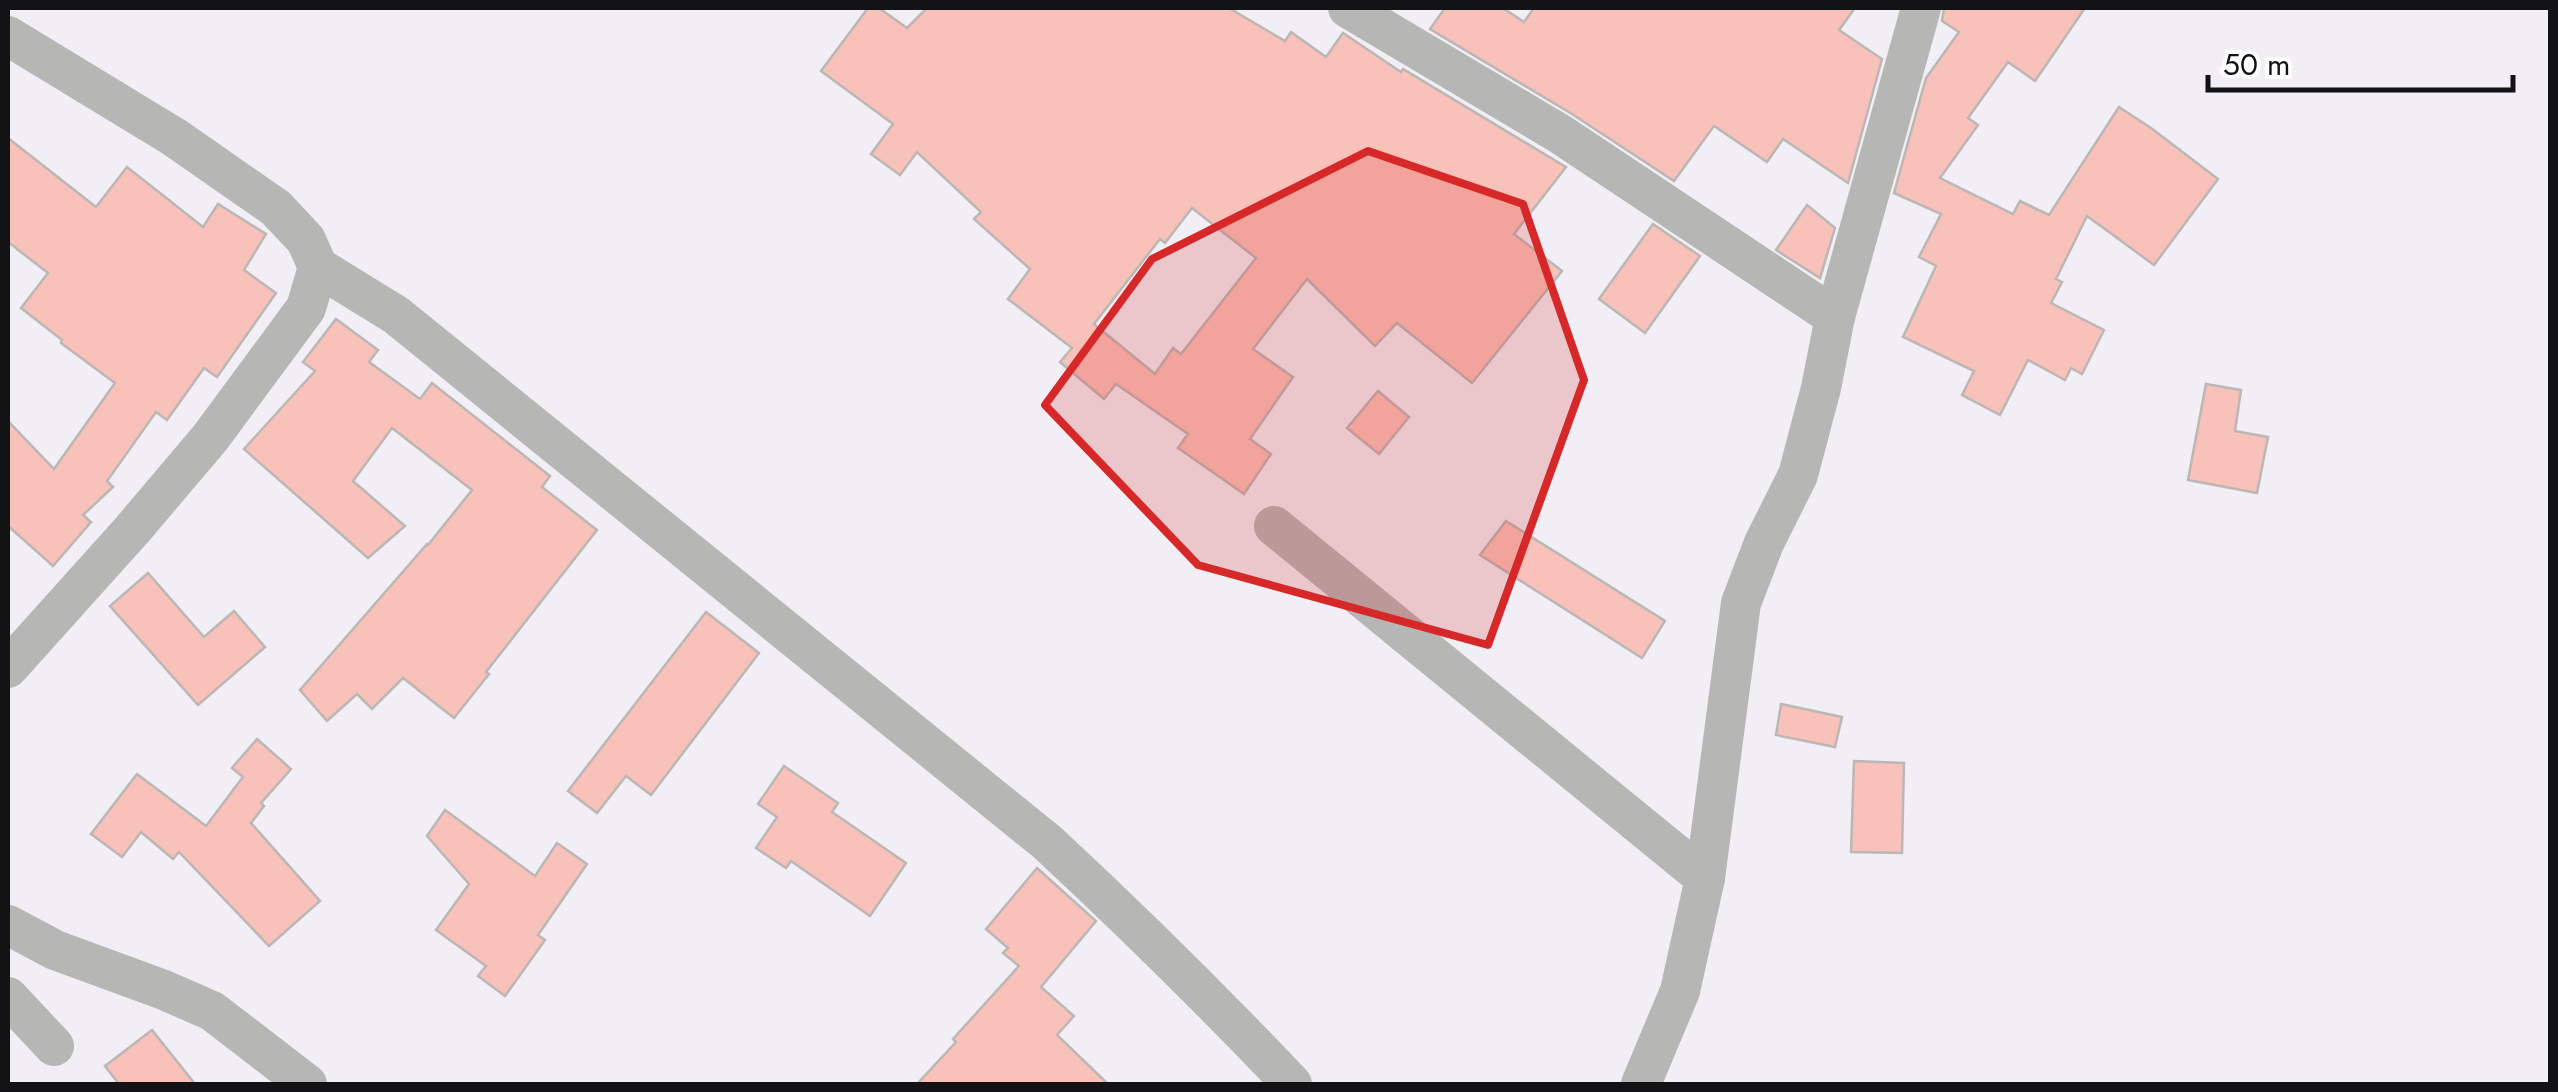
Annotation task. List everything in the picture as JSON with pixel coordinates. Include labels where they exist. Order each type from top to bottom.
[{"type":"street","points":[[1348,8],[1560,134],[1834,317]]},
{"type":"street","points":[[1641,1084],[1680,991],[1704,878],[1741,603],[1764,543],[1798,475],[1822,388],[1834,317],[1921,8]]},
{"type":"street","points":[[8,36],[174,137],[276,208],[306,240],[318,267],[396,315],[1048,843],[1132,920],[1292,1084]]},
{"type":"street","points":[[8,668],[221,424],[306,308],[318,267]]},
{"type":"street","points":[[1274,526],[1704,878]]},
{"type":"street","points":[[8,925],[55,950],[212,1011],[307,1084]]},
{"type":"street","points":[[8,998],[54,1046]]},
{"type":"highlighted area","points":[[1368,151],[1523,204],[1584,380],[1488,645],[1198,565],[1045,405],[1152,259]]},
{"type":"building","points":[[868,8],[879,8],[907,28],[927,8],[1229,8],[1285,41],[1291,32],[1326,57],[1343,33],[1401,72],[1403,69],[1566,167],[1514,234],[1562,271],[1472,383],[1397,323],[1375,346],[1307,279],[1253,349],[1293,377],[1250,439],[1271,454],[1244,494],[1178,448],[1188,434],[1116,384],[1104,399],[1060,362],[1072,348],[1008,299],[1030,269],[974,219],[981,212],[917,152],[900,175],[871,154],[893,124],[821,71]],"holes":[[[1192,208],[1256,258],[1181,354],[1173,348],[1155,374],[1094,324],[1160,239],[1165,243]]]},
{"type":"building","points":[[1445,8],[1503,8],[1524,22],[1534,8],[1855,8],[1839,30],[1882,59],[1848,183],[1783,139],[1767,162],[1714,126],[1674,181],[1430,29]]},
{"type":"building","points":[[1944,8],[2085,8],[2035,81],[2008,62],[1968,118],[1978,125],[1940,178],[2013,214],[2020,201],[2049,215],[2119,107],[2218,179],[2154,265],[2087,216],[2056,279],[2062,282],[2051,303],[2104,330],[2082,374],[2071,368],[2065,380],[2028,360],[2000,415],[1962,395],[1974,371],[1903,337],[1936,266],[1919,257],[1941,214],[1894,193],[1926,78],[1959,32],[1942,21]]},
{"type":"building","points":[[8,138],[96,207],[127,167],[203,227],[218,204],[266,234],[244,270],[276,293],[217,377],[204,368],[167,420],[156,412],[107,481],[113,487],[83,515],[91,522],[53,566],[8,526],[8,421],[54,469],[115,383],[21,308],[48,273],[8,242]]},
{"type":"building","points":[[1807,205],[1835,228],[1820,278],[1776,250]]},
{"type":"building","points":[[1653,224],[1700,256],[1645,333],[1599,299]]},
{"type":"building","points":[[336,319],[378,350],[369,362],[420,399],[432,383],[550,476],[542,487],[597,530],[454,718],[403,678],[372,709],[357,694],[327,721],[300,690],[472,490],[392,428],[353,481],[405,526],[368,558],[244,449],[315,371],[303,362]]},
{"type":"building","points":[[2206,384],[2241,390],[2235,431],[2268,437],[2257,493],[2188,480]]},
{"type":"building","points":[[1378,391],[1409,417],[1379,454],[1347,428]]},
{"type":"building","points":[[1506,521],[1665,621],[1642,658],[1480,555]]},
{"type":"building","points":[[148,573],[204,637],[234,611],[265,647],[198,705],[110,606]]},
{"type":"building","points":[[706,612],[759,653],[651,795],[626,776],[597,813],[568,791]]},
{"type":"building","points":[[1781,704],[1842,717],[1835,747],[1776,735]]},
{"type":"building","points":[[257,739],[291,769],[261,803],[264,806],[251,823],[320,901],[269,946],[179,852],[173,859],[141,832],[122,857],[91,834],[137,774],[206,826],[243,777],[232,768]]},
{"type":"building","points":[[1854,761],[1904,763],[1902,853],[1851,852]]},
{"type":"building","points":[[784,766],[838,803],[832,812],[906,863],[870,916],[791,861],[786,868],[756,848],[777,817],[758,804]]},
{"type":"building","points":[[445,810],[535,876],[557,843],[587,864],[538,935],[545,940],[505,996],[478,976],[486,966],[436,930],[469,884],[427,836]]},
{"type":"building","points":[[1037,868],[1096,921],[1041,987],[1074,1016],[1057,1035],[1108,1084],[917,1084],[1019,966],[1003,953],[1008,948],[986,929]]},
{"type":"building","points":[[152,1030],[195,1084],[119,1084],[105,1066]]}]
